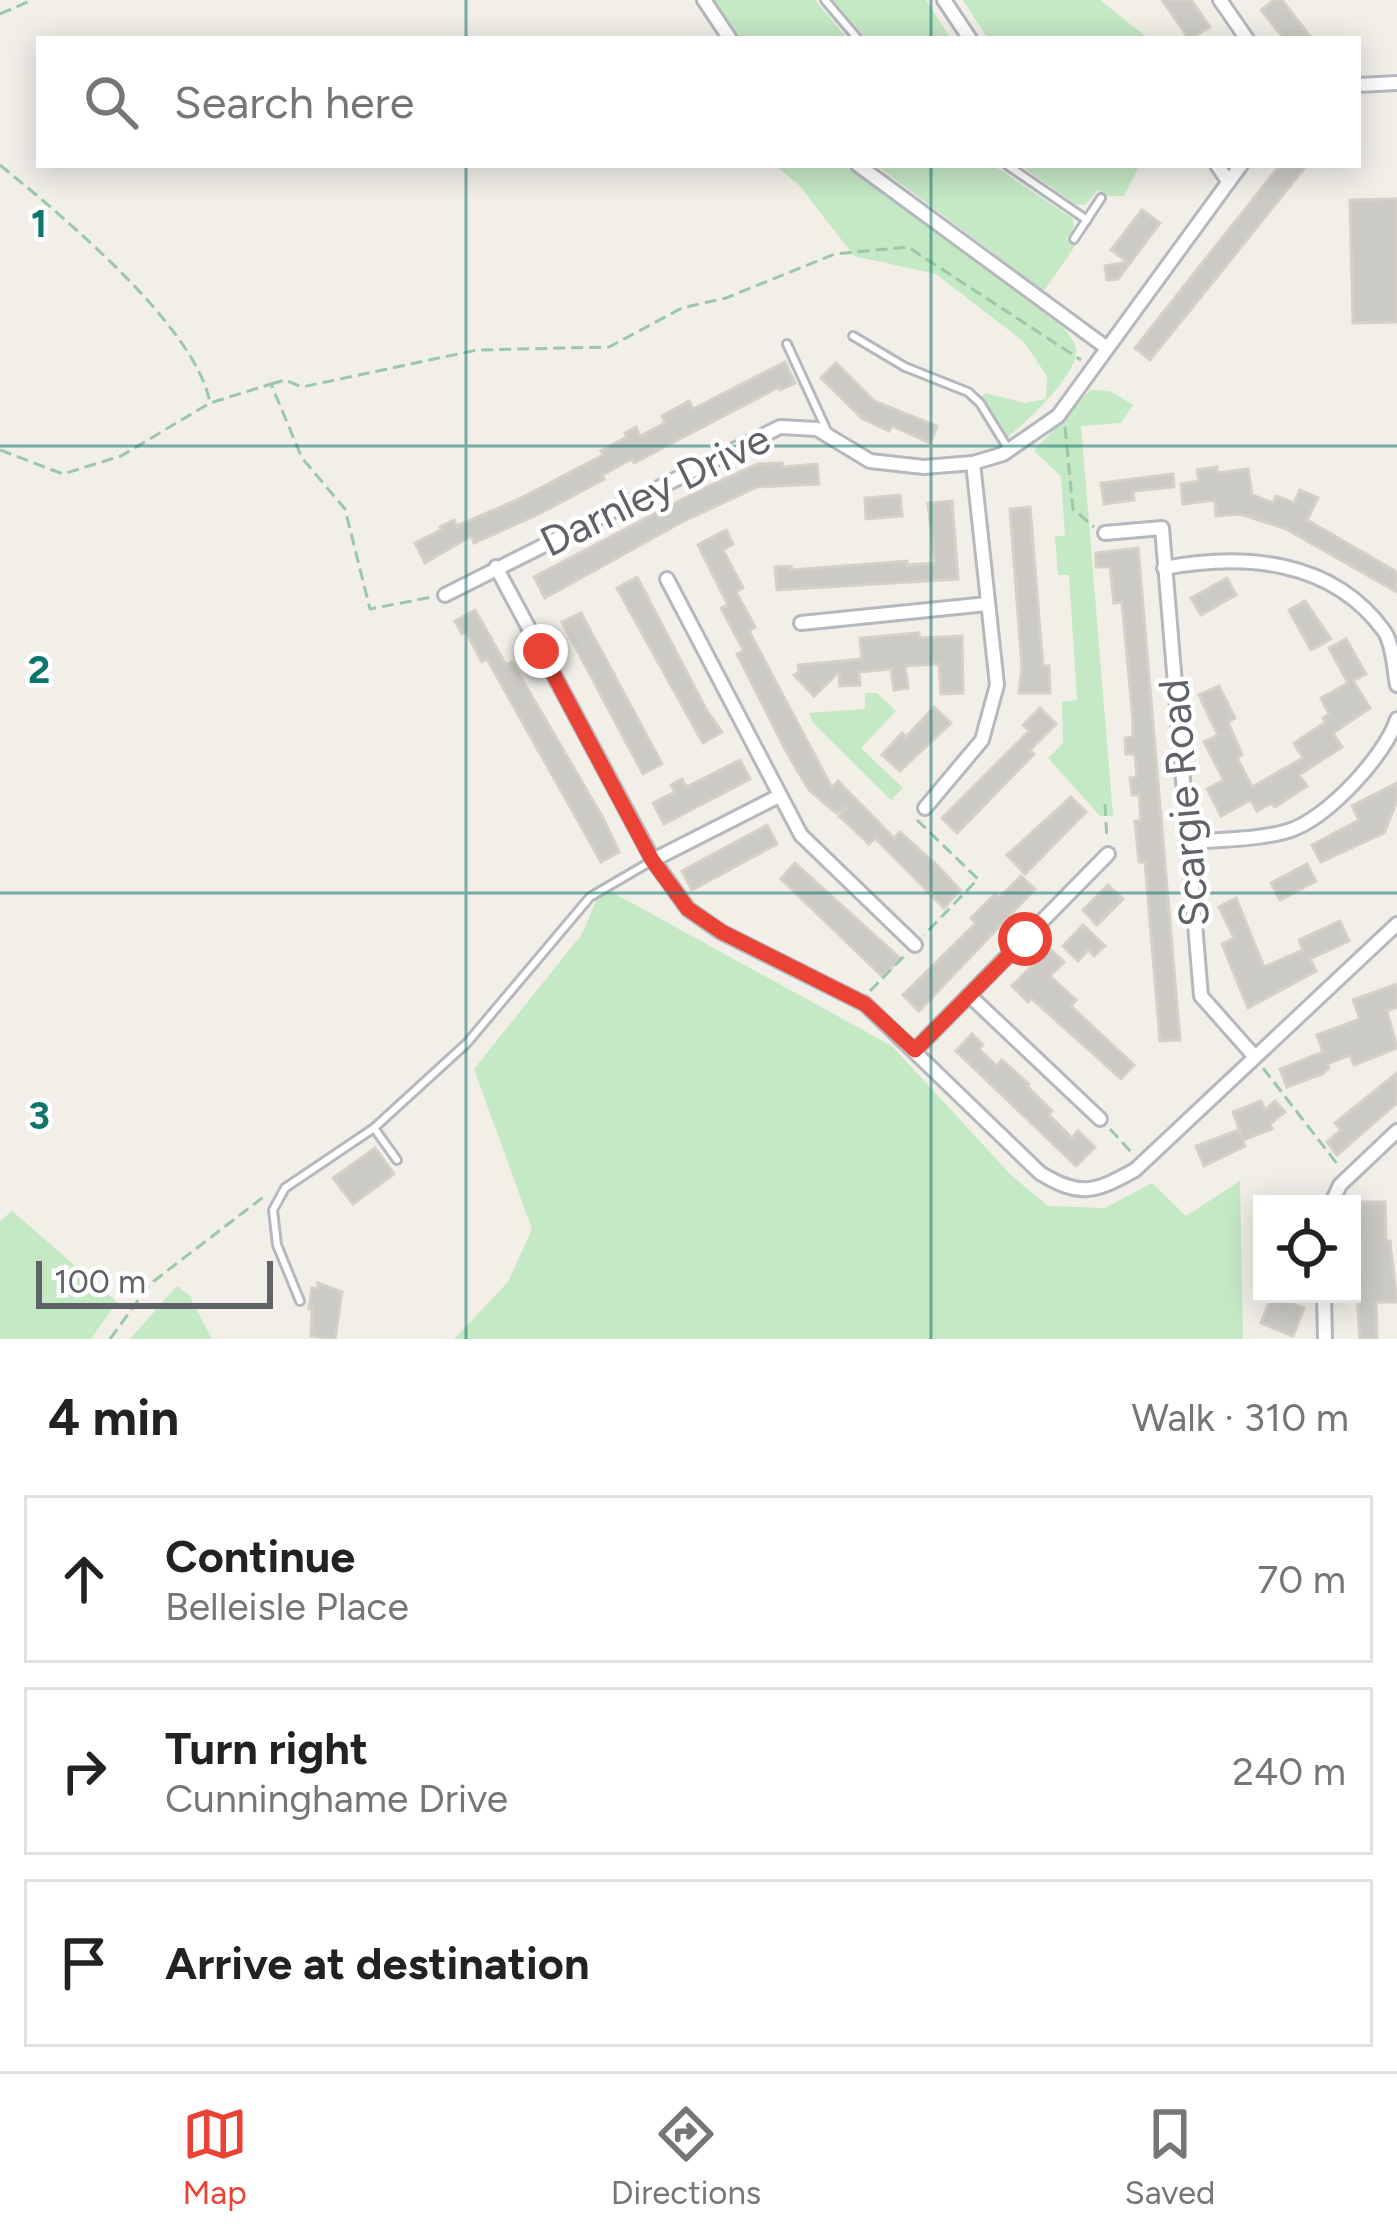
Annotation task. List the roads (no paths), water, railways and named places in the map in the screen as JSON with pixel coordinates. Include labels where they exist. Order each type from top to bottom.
[{"type":"street","points":[[704,0],[728,36]]},
{"type":"street","points":[[944,0],[968,36]]},
{"type":"street","points":[[1220,0],[1245,36]]},
{"type":"street","points":[[1361,86],[1397,83]]},
{"type":"street","points":[[863,168],[1107,348]]},
{"type":"street","points":[[1219,168],[1228,181]]},
{"type":"street","name":"Darnley Drive","points":[[445,595],[780,427],[817,429],[870,460],[924,467],[973,463],[1009,450],[1058,416],[1239,168]]},
{"type":"street","points":[[925,808],[982,740],[997,685],[973,463]]},
{"type":"street","name":"Scargie Road","points":[[1105,533],[1162,528],[1202,996],[1255,1057]]},
{"type":"street","points":[[1165,568],[1212,559],[1264,560],[1344,592],[1386,634],[1397,685]]},
{"type":"street","points":[[496,567],[652,860],[688,909],[722,932],[860,1002],[1040,1173],[1064,1187],[1097,1190],[1142,1163],[1397,924]]},
{"type":"street","points":[[667,579],[801,835],[916,945]]},
{"type":"street","points":[[801,623],[987,604]]},
{"type":"street","points":[[1186,843],[1291,830],[1336,800],[1390,741],[1397,719]]},
{"type":"street","points":[[652,860],[779,796]]},
{"type":"street","points":[[915,1050],[1108,854]]},
{"type":"street","points":[[970,995],[1100,1119]]},
{"type":"street","points":[[1337,1195],[1349,1176],[1397,1131]]},
{"type":"street","points":[[1324,1303],[1325,1339]]},
{"type":"lane","points":[[825,0],[855,36]]},
{"type":"lane","points":[[1013,168],[1087,220]]},
{"type":"lane","points":[[1074,239],[1101,198]]},
{"type":"lane","points":[[853,336],[905,367],[968,392],[1009,450]]},
{"type":"lane","points":[[787,344],[829,436]]},
{"type":"lane","points":[[300,1301],[278,1245],[273,1210],[285,1189],[374,1128],[467,1043],[590,897],[652,860]]},
{"type":"lane","points":[[374,1128],[397,1160]]}]
